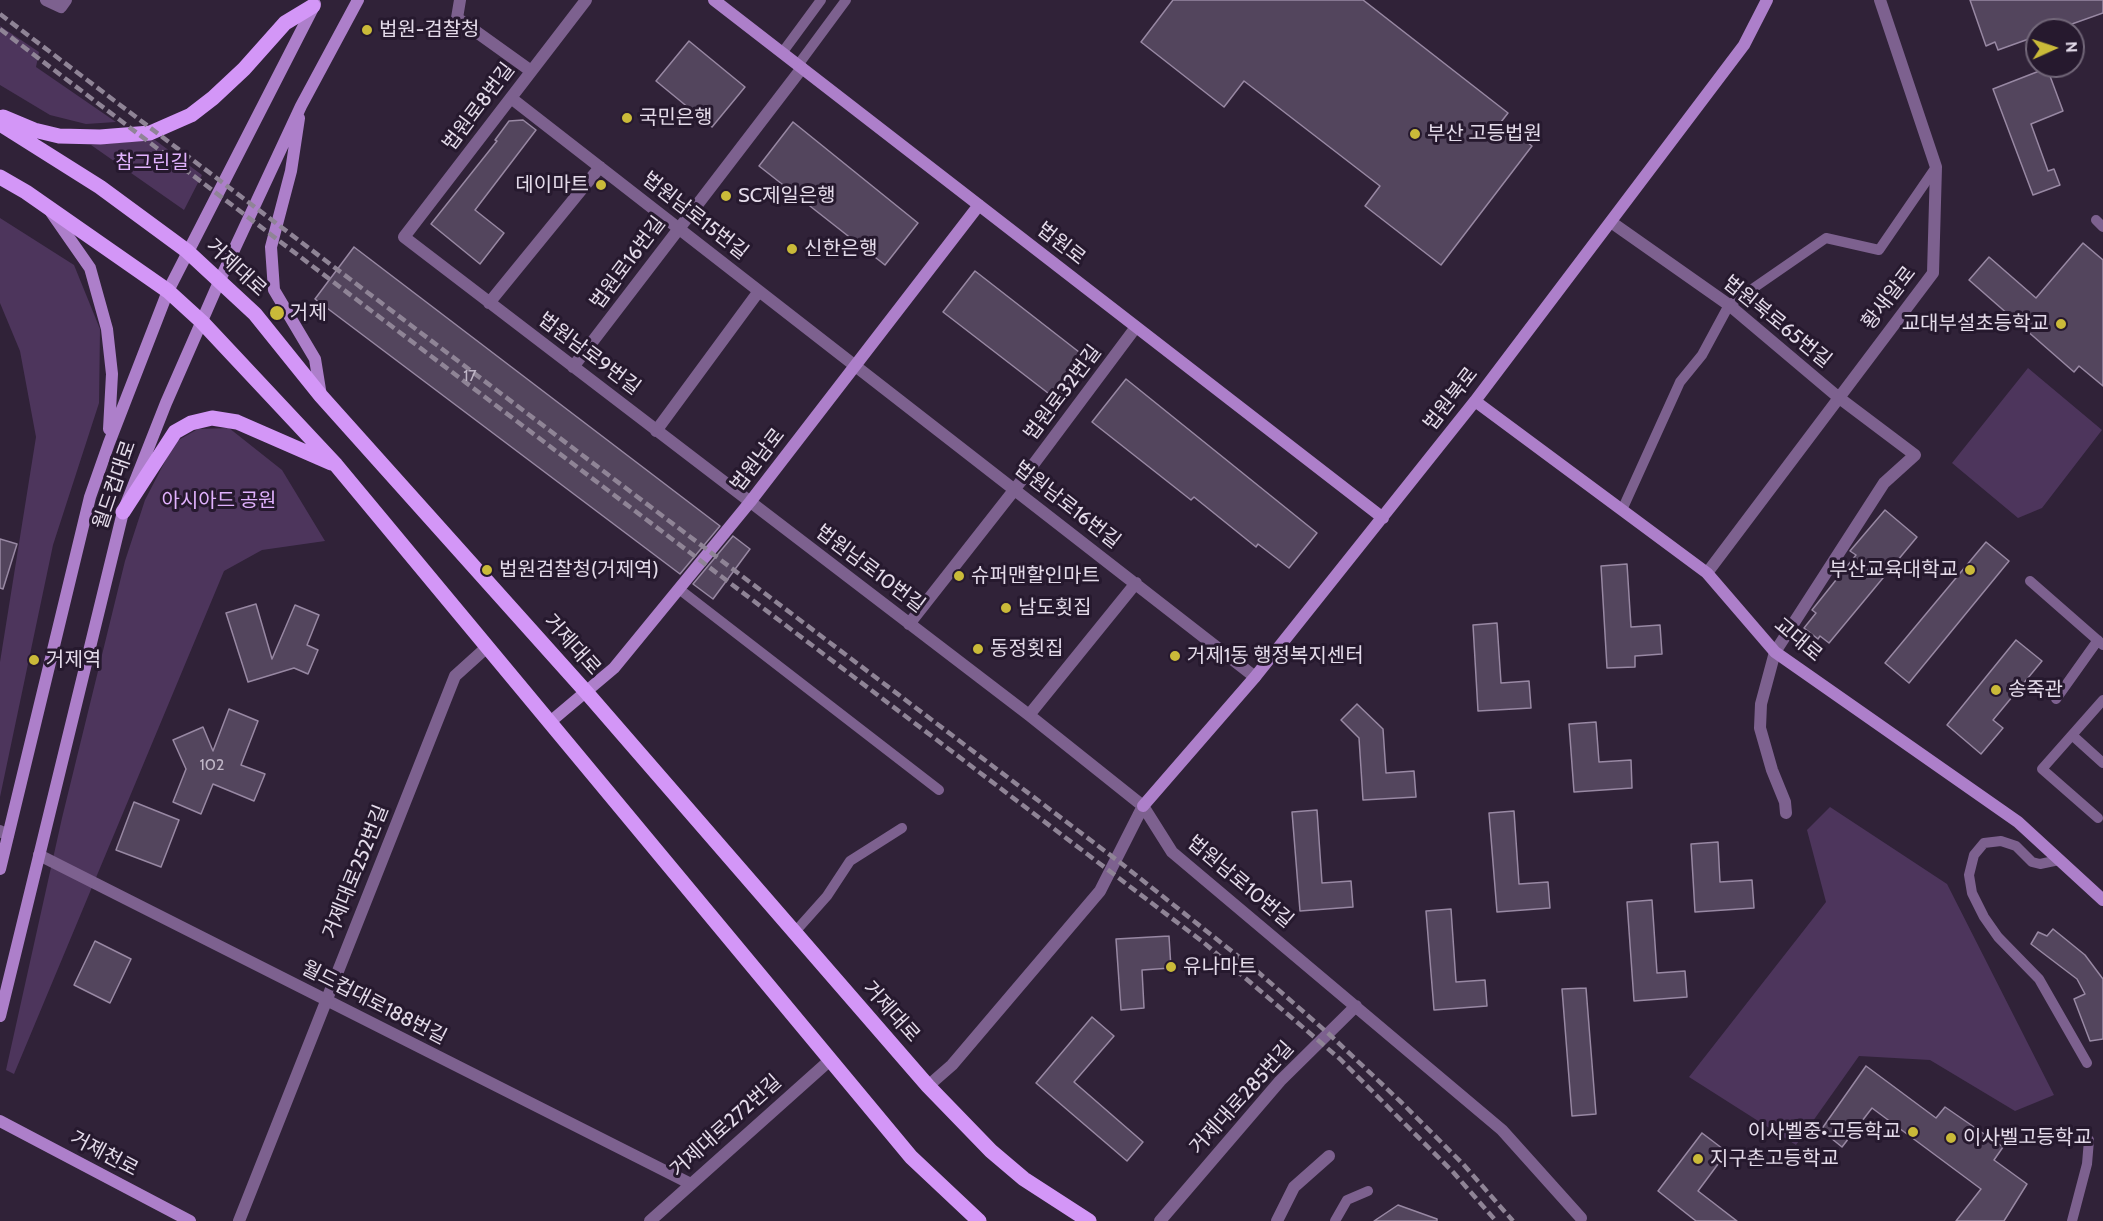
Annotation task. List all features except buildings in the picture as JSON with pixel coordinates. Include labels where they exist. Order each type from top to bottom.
[{"type":"main road","name":"월드컵대로","points":[[0,1016],[123,512],[219,282],[301,106],[358,0]]},
{"type":"main road","name":"법원로","points":[[714,0],[1383,519]]},
{"type":"main road","name":"법원북로","points":[[1143,806],[1255,677],[1475,401],[1744,45],[1767,0]]},
{"type":"main road","name":"월드컵대로","points":[[0,869],[4,833],[90,497],[109,443],[168,291],[312,2]]},
{"type":"main road","points":[[0,116],[34,130],[58,136],[100,137],[150,133],[191,115],[213,98],[244,69],[285,23],[312,2]]},
{"type":"main road","points":[[301,106],[291,171],[271,247],[271,258],[274,290],[315,359],[321,396]]},
{"type":"main road","name":"거제대로","points":[[0,124],[100,187],[187,251],[255,314],[321,396],[586,693],[928,1086],[974,1134],[1024,1179],[1089,1221]]},
{"type":"main road","points":[[0,177],[168,291],[202,322],[336,465],[911,1157],[979,1221]]},
{"type":"main road","name":"법원남로","points":[[550,722],[614,668],[750,502],[979,205]]},
{"type":"main road","points":[[47,207],[90,268],[107,329],[112,374],[109,443]]},
{"type":"main road","name":"교대로","points":[[1475,401],[1707,573],[1775,652],[2018,822],[2103,900]]},
{"type":"main road","points":[[123,512],[175,432],[191,423],[212,418],[237,422],[336,465]]},
{"type":"main road","name":"거제천로","points":[[0,1121],[190,1221]]},
{"type":"street","points":[[46,0],[63,4]]},
{"type":"street","points":[[460,0],[457,18],[531,70]]},
{"type":"street","name":"법원로8번길","points":[[404,237],[586,0]]},
{"type":"street","name":"황새알로","points":[[1707,573],[1933,273],[1936,168],[1880,0]]},
{"type":"street","name":"법원로16번길","points":[[573,367],[800,66]]},
{"type":"street","name":"법원남로15번길","points":[[511,98],[855,365]]},
{"type":"street","points":[[489,303],[600,167]]},
{"type":"street","name":"법원북로65번길","points":[[1611,222],[1729,305],[1838,397],[1916,455],[1884,483],[1775,652]]},
{"type":"street","name":"법원남로9번길","points":[[404,237],[750,502]]},
{"type":"street","points":[[656,431],[759,291]]},
{"type":"street","name":"법원로32번길","points":[[909,624],[1015,489],[1136,327]]},
{"type":"street","name":"법원남로16번길","points":[[855,365],[1255,677]]},
{"type":"street","name":"법원남로10번길","points":[[750,502],[1029,715],[1143,806],[1172,852],[1502,1130],[1581,1218]]},
{"type":"street","points":[[1029,715],[1136,583]]},
{"type":"street","name":"거제대로252번길","points":[[239,1221],[455,676],[486,648]]},
{"type":"street","points":[[1775,652],[1761,704],[1760,728],[1772,770],[1785,802],[1786,813]]},
{"type":"street","points":[[928,1086],[952,1065],[1100,891],[1143,806]]},
{"type":"street","name":"월드컵대로188번길","points":[[39,855],[691,1184]]},
{"type":"street","name":"거제대로285번길","points":[[1160,1221],[1280,1081],[1356,1006]]},
{"type":"street","name":"거제대로272번길","points":[[650,1221],[829,1061]]},
{"type":"street","points":[[1277,1221],[1294,1187],[1329,1156]]},
{"type":"lane","points":[[782,52],[821,0]]},
{"type":"lane","points":[[800,66],[846,0]]},
{"type":"lane","points":[[1622,510],[1680,382],[1702,355],[1729,305],[1826,238],[1879,250],[1936,168]]},
{"type":"lane","points":[[2030,581],[2101,643],[2056,699]]},
{"type":"lane","points":[[679,589],[939,790]]},
{"type":"lane","points":[[2098,818],[2042,769],[2103,700]]},
{"type":"lane","points":[[2072,735],[2103,764]]},
{"type":"lane","points":[[794,933],[827,896],[850,861],[902,828]]},
{"type":"lane","points":[[2059,860],[2040,864],[2032,862],[2016,846],[2001,840],[1984,843],[1974,855],[1969,874],[1972,892],[1984,917],[1998,937],[2039,979],[2087,1063]]},
{"type":"lane","points":[[2072,1221],[2086,1164],[2089,1140]]},
{"type":"lane","points":[[1335,1221],[1347,1200],[1368,1191]]},
{"type":"green space","points":[[0,26],[39,52],[36,67],[116,122],[86,124],[50,115],[0,85]]},
{"type":"green space","name":"참그린길","points":[[155,140],[202,175],[184,210],[91,145]]},
{"type":"green space","points":[[0,218],[74,265],[100,329],[99,403],[53,545],[0,797],[0,662],[36,437],[20,351],[0,303]]},
{"type":"green space","points":[[2028,368],[2102,430],[2042,508],[2018,518],[1952,463]]},
{"type":"green space","name":"아시아드 공원","points":[[229,428],[282,470],[325,541],[262,550],[224,571],[14,1074],[6,1070],[62,818],[125,561],[145,500],[175,442],[198,429]]},
{"type":"green space","points":[[1830,807],[1947,884],[2054,1095],[2015,1111],[1930,1060],[1859,1056],[1796,1145],[1689,1077],[1826,902],[1807,830]]},
{"type":"railway","points":[[0,14],[1122,864],[1258,972],[1330,1035],[1402,1103],[1463,1164],[1513,1221]]},
{"type":"railway","points":[[0,29],[1203,942],[1340,1059],[1453,1172],[1496,1221]]},
{"type":"place","name":"법원-검찰청","points":[[367,30]]},
{"type":"place","name":"국민은행","points":[[627,118]]},
{"type":"place","name":"부산 고등법원","points":[[1415,134]]},
{"type":"place","name":"데이마트","points":[[601,185]]},
{"type":"place","name":"SC제일은행","points":[[726,196]]},
{"type":"place","name":"신한은행","points":[[792,249]]},
{"type":"place","name":"거제","points":[[277,313]]},
{"type":"place","name":"교대부설초등학교","points":[[2061,324]]},
{"type":"place","name":"법원검찰청(거제역)","points":[[487,570]]},
{"type":"place","name":"부산교육대학교","points":[[1970,570]]},
{"type":"place","name":"슈퍼맨할인마트","points":[[959,576]]},
{"type":"place","name":"남도횟집","points":[[1006,608]]},
{"type":"place","name":"동정횟집","points":[[978,649]]},
{"type":"place","name":"거제1동 행정복지센터","points":[[1175,656]]},
{"type":"place","name":"거제역","points":[[34,660]]},
{"type":"place","name":"송죽관","points":[[1996,690]]},
{"type":"place","name":"유나마트","points":[[1171,967]]},
{"type":"place","name":"이사벨중•고등학교","points":[[1913,1132]]},
{"type":"place","name":"이사벨고등학교","points":[[1951,1138]]},
{"type":"place","name":"지구촌고등학교","points":[[1698,1159]]}]
